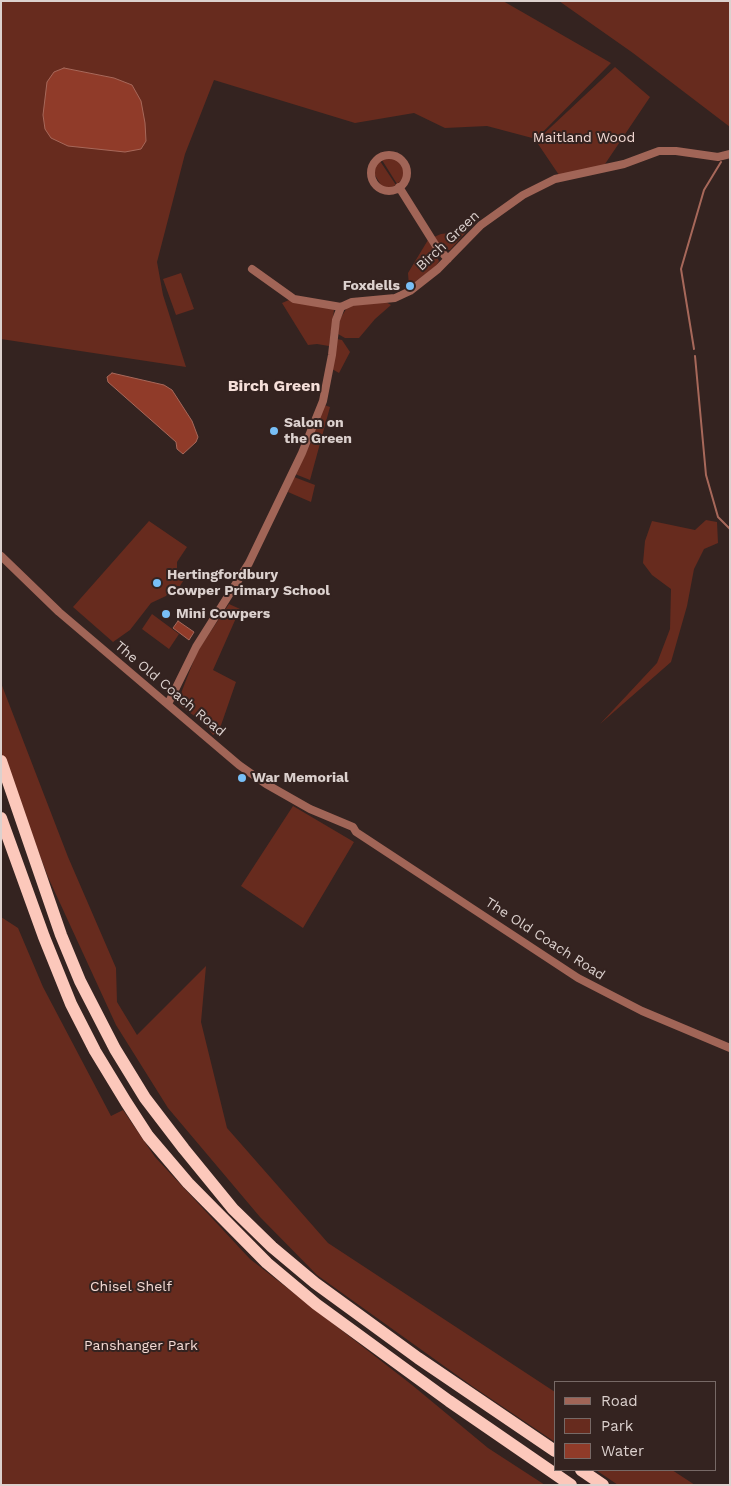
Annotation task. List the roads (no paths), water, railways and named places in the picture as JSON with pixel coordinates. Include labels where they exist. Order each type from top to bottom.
[{"type":"highway","points":[[1,761],[60,935],[92,1006],[115,1049],[145,1098],[184,1149],[233,1209],[272,1247],[315,1283],[418,1358],[554,1450]]},
{"type":"highway","points":[[1,818],[44,937],[75,1012],[126,1102],[148,1136],[181,1175],[221,1218],[287,1282],[449,1401],[571,1485]]},
{"type":"highway","points":[[583,1471],[604,1485]]},
{"type":"street","name":"Birch Green","points":[[340,307],[352,302],[395,298],[420,284],[481,225],[524,195],[555,179],[624,164],[659,152],[676,150],[718,157],[730,154]]},
{"type":"street","points":[[389,154],[400,158],[408,174],[406,182],[399,188],[390,192],[379,188],[371,175],[370,168],[374,162],[389,154]]},
{"type":"street","points":[[399,188],[436,246],[448,259]]},
{"type":"street","points":[[168,704],[196,647],[253,556],[302,453],[322,400],[332,355],[336,320],[340,307],[294,300],[252,269]]},
{"type":"street","name":"The Old Coach Road","points":[[1,556],[58,612],[239,765],[266,784],[336,821],[341,827],[356,832],[578,978],[642,1011],[730,1048]]},
{"type":"water","points":[[64,68],[114,78],[132,85],[141,101],[145,123],[146,141],[141,149],[125,152],[68,146],[51,138],[45,129],[43,115],[47,82],[54,72]]},
{"type":"water","points":[[112,373],[164,385],[172,390],[192,421],[198,437],[196,442],[183,454],[177,449],[176,442],[108,382],[107,377]]},
{"type":"water","points":[[178,621],[194,632],[189,640],[173,628]]},
{"type":"waterway","points":[[694,349],[681,269],[704,190],[721,162]]},
{"type":"waterway","points":[[695,356],[706,475],[718,517],[730,529]]},
{"type":"place","name":"Foxdells","points":[[410,286]]},
{"type":"place","name":"Salon on the Green","points":[[274,431]]},
{"type":"place","name":"Hertingfordbury Cowper Primary School","points":[[157,583]]},
{"type":"place","name":"Mini Cowpers","points":[[166,614]]},
{"type":"place","name":"War Memorial","points":[[242,778]]},
{"type":"district","name":"Birch Green","points":[[274,386]]},
{"type":"park label","name":"Maitland Wood","points":[[584,138]]},
{"type":"park label","name":"Chisel Shelf","points":[[131,1287]]},
{"type":"park label","name":"Panshanger Park","points":[[141,1346]]}]
